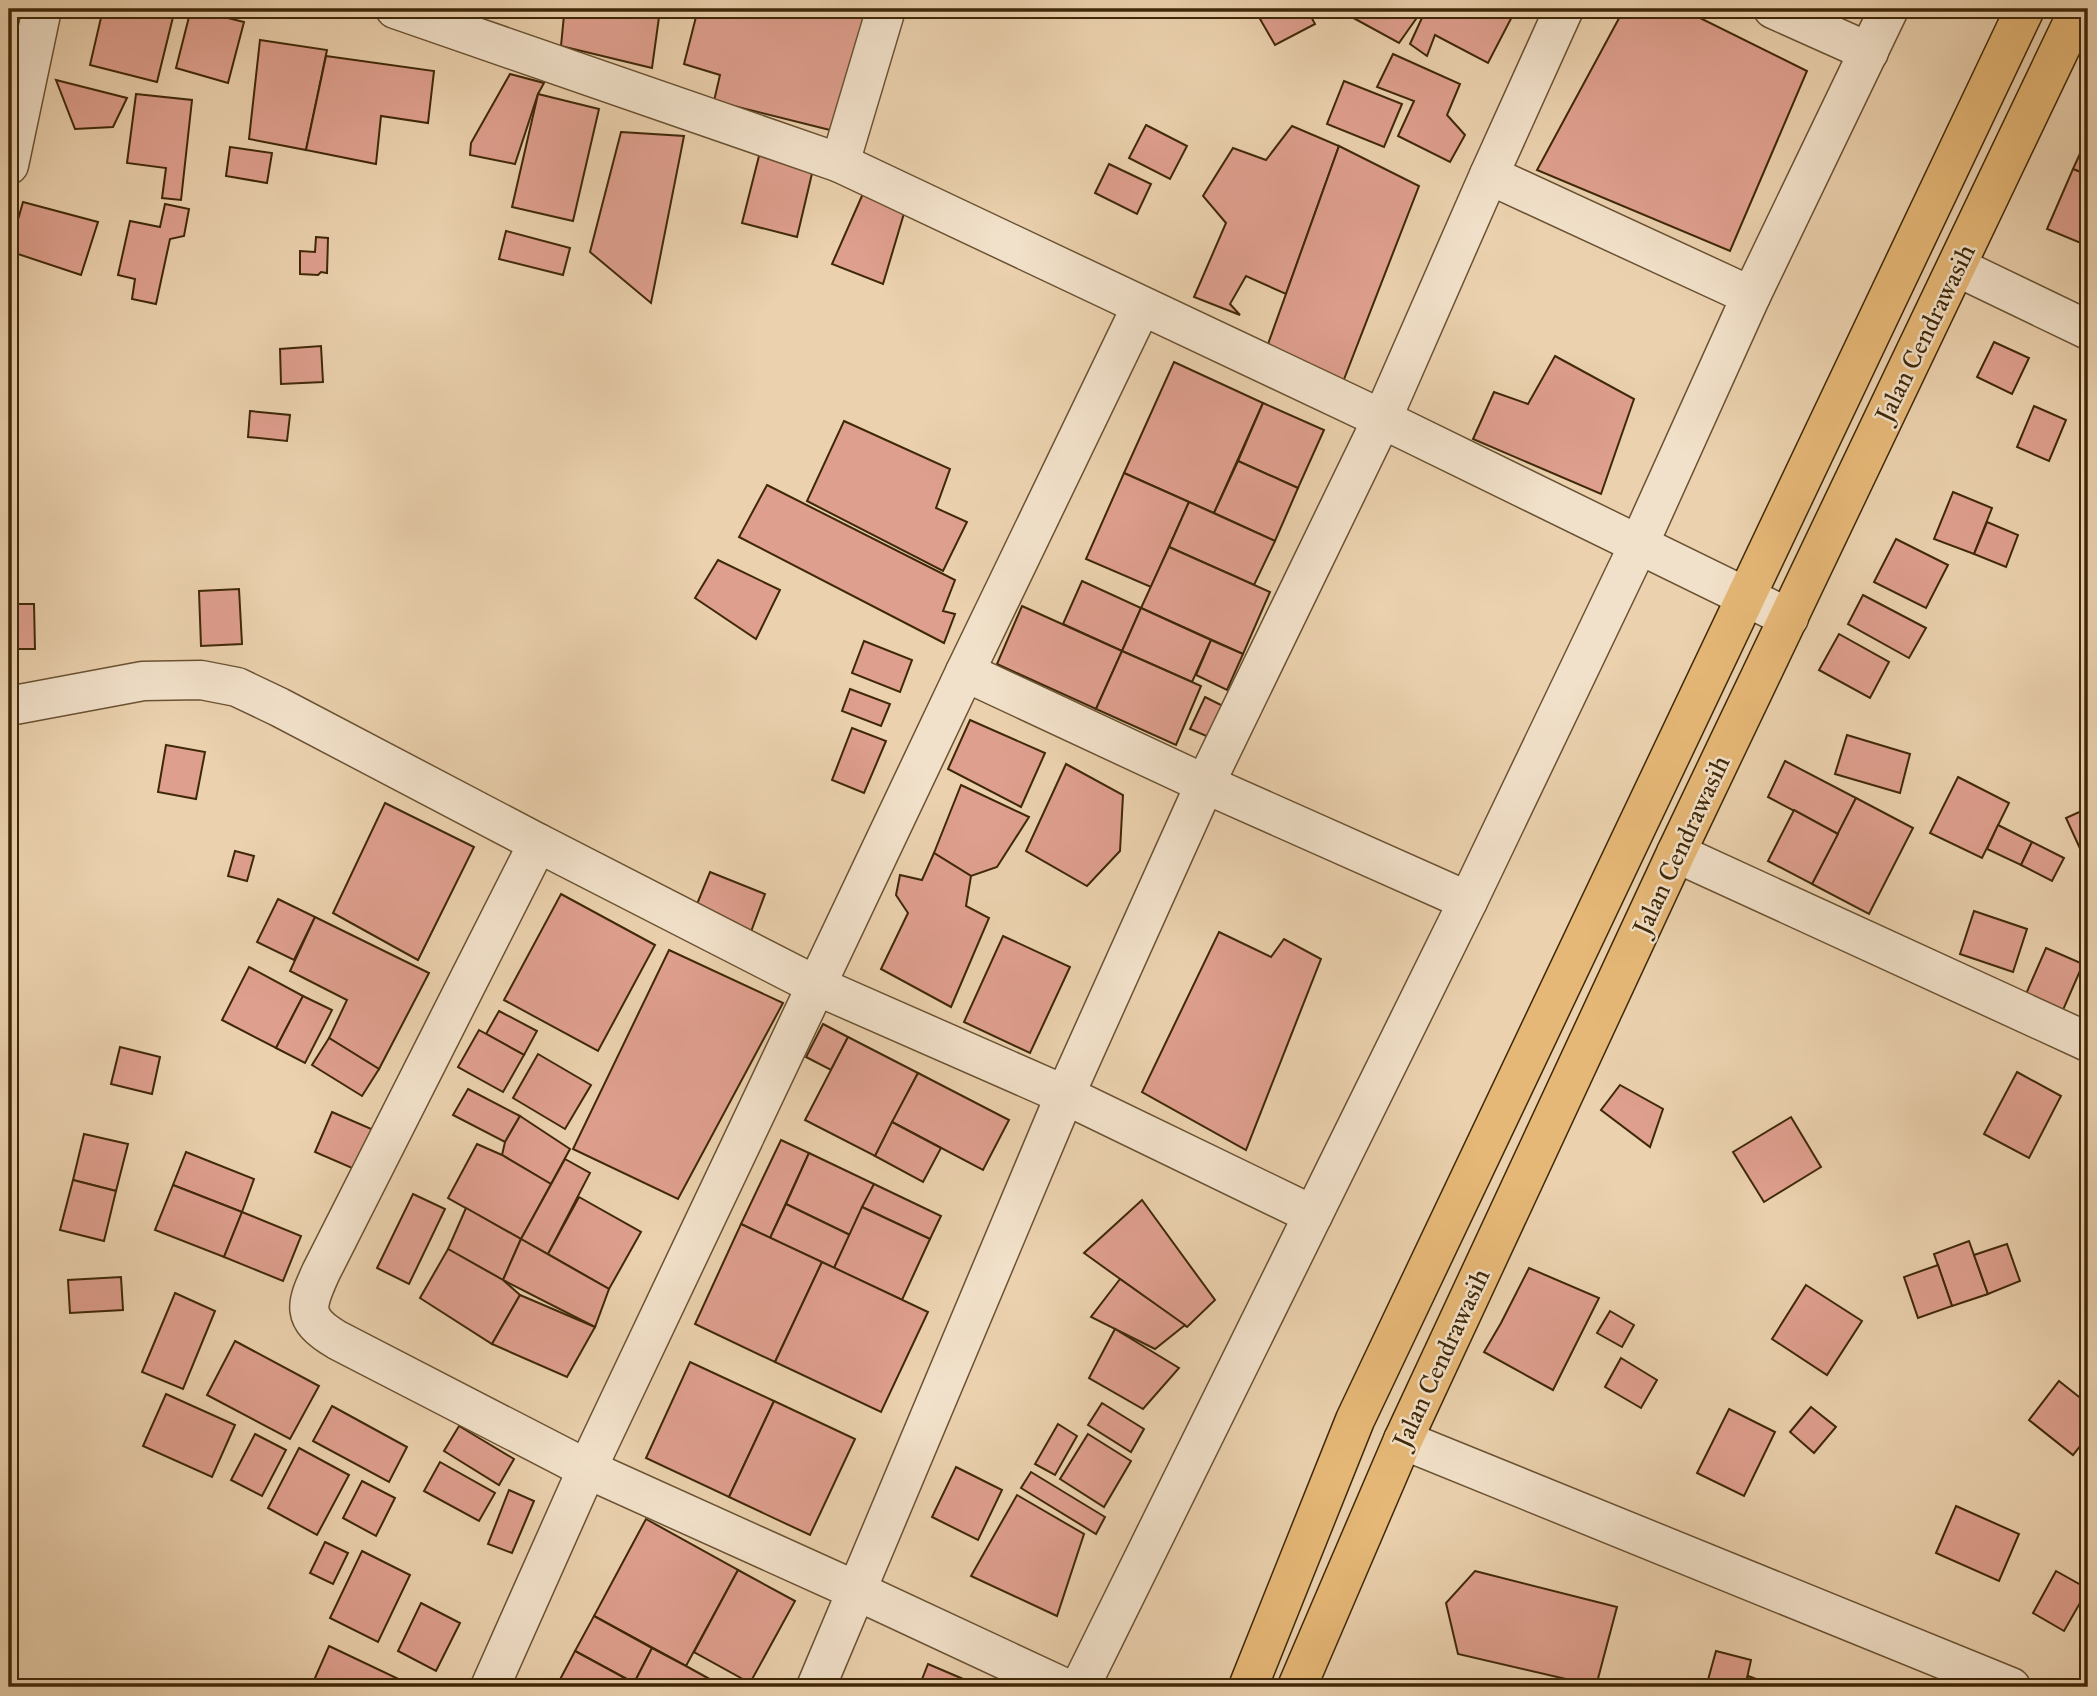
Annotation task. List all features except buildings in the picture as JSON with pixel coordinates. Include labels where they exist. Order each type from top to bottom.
[{"type":"main road","name":"Jalan Cendrawasih","points":[[1248,1687],[1355,1420],[2025,9]]},
{"type":"main road","name":"Jalan Cendrawasih","points":[[1297,1687],[1403,1440],[1676,853],[2079,9]]},
{"type":"street","points":[[9,166],[42,9]]},
{"type":"street","points":[[395,9],[840,163],[1382,419],[1788,618]]},
{"type":"street","points":[[840,163],[886,9]]},
{"type":"street","points":[[816,1687],[1065,1095],[1205,784],[1382,419],[1564,9]]},
{"type":"street","points":[[1773,9],[1868,52]]},
{"type":"street","points":[[1080,1687],[1468,901],[1639,544],[1751,296],[1889,9]]},
{"type":"street","points":[[1489,175],[1751,296]]},
{"type":"street","points":[[1957,267],[2088,330]]},
{"type":"street","points":[[490,1687],[587,1469],[1141,307]]},
{"type":"street","points":[[965,672],[1205,784],[1468,901]]},
{"type":"street","points":[[9,706],[143,681],[201,680],[237,687],[817,986],[1065,1095],[1313,1215]]},
{"type":"street","points":[[538,843],[321,1272],[309,1299],[309,1311],[324,1333],[587,1469],[1063,1687]]},
{"type":"street","points":[[1676,853],[2088,1042]]},
{"type":"street","points":[[1403,1440],[2011,1687]]}]
